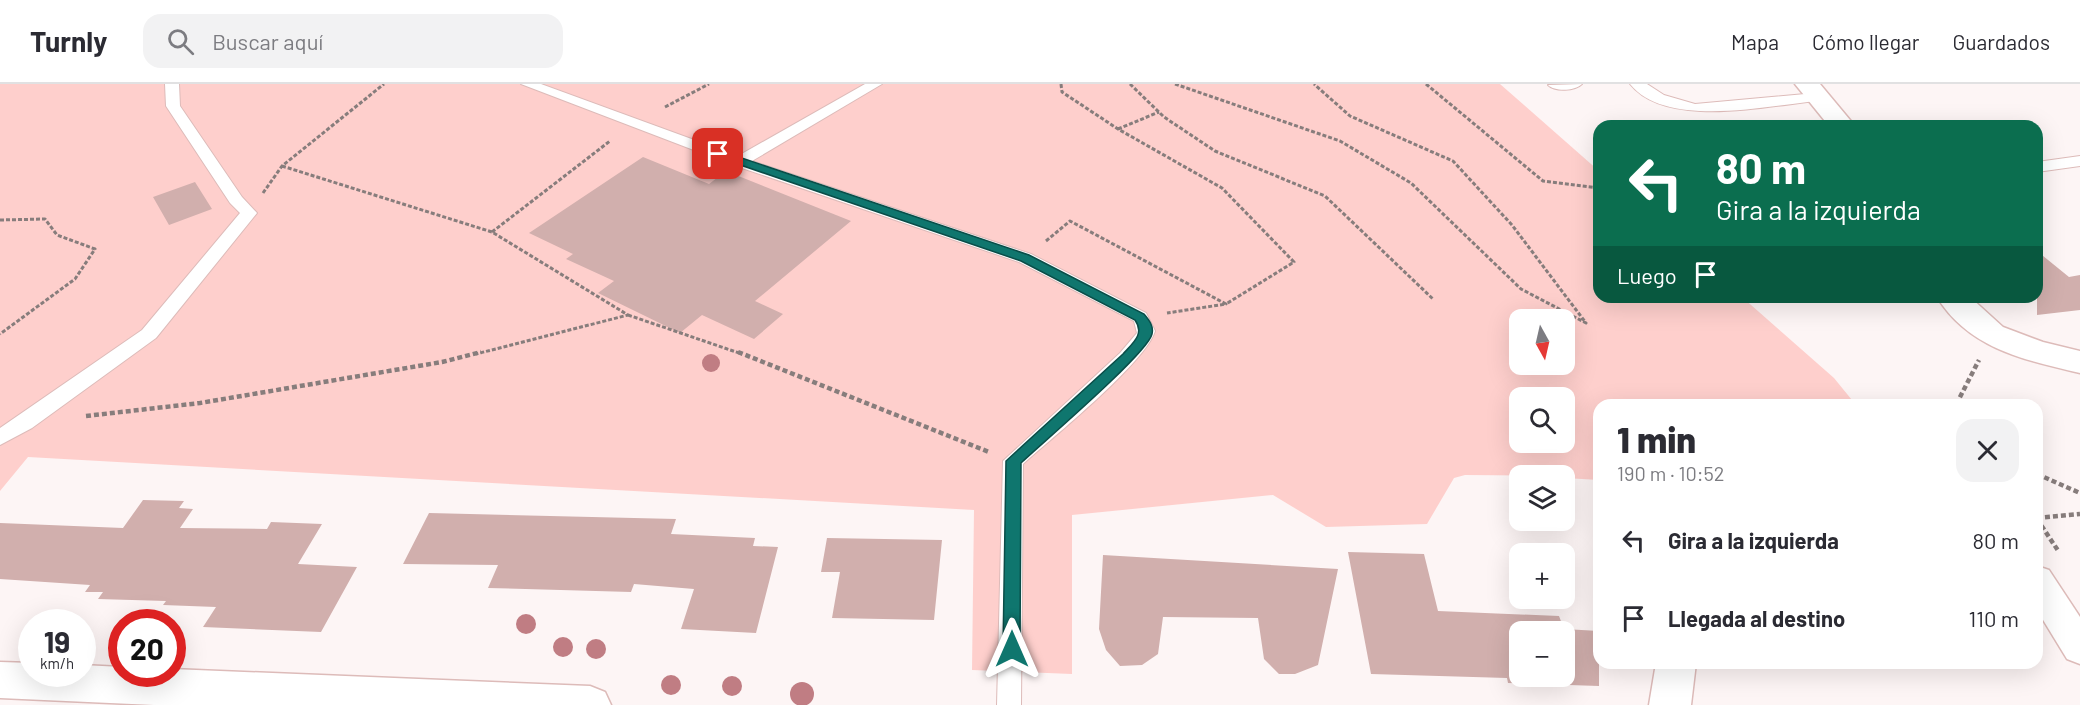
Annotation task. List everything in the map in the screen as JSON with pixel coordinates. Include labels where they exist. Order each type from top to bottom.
[{"type":"street","points":[[1812,90],[1837,120]]},
{"type":"street","points":[[1958,303],[1992,335],[2036,352],[2080,362]]},
{"type":"street","points":[[2043,566],[2080,648]]},
{"type":"street","points":[[1670,705],[1675,669]]},
{"type":"street","points":[[0,680],[110,695],[571,705]]},
{"type":"lane","points":[[0,437],[25,423],[149,334],[249,213],[236,200],[173,106],[172,84]]},
{"type":"lane","points":[[528,84],[739,162],[1025,258],[1140,317],[1146,326],[1146,335],[1128,357],[1013,461],[1009,705]]},
{"type":"lane","points":[[739,162],[875,84]]},
{"type":"lane","points":[[1555,85],[1575,84]]},
{"type":"lane","points":[[1636,84],[1659,98],[1695,108],[1812,90]]},
{"type":"lane","points":[[2043,166],[2080,161]]},
{"type":"path","points":[[249,213],[282,166],[384,84]]},
{"type":"path","points":[[492,232],[634,123],[709,84]]},
{"type":"path","points":[[1060,84],[1062,92],[1118,129],[1222,188],[1294,262],[1226,304],[1140,317]]},
{"type":"path","points":[[1130,84],[1159,112],[1215,151],[1325,196],[1432,298]]},
{"type":"path","points":[[1176,84],[1340,141],[1411,183],[1521,289],[1586,323],[1512,225],[1453,161],[1350,116],[1314,84]]},
{"type":"path","points":[[1426,84],[1542,181],[1593,187]]},
{"type":"path","points":[[1118,129],[1159,112]]},
{"type":"path","points":[[282,166],[492,232],[628,315],[718,344],[1013,461]]},
{"type":"path","points":[[0,220],[45,219],[57,235],[95,249],[75,279],[0,333]]},
{"type":"path","points":[[1025,258],[1070,220],[1226,304]]},
{"type":"path","points":[[83,416],[200,403],[442,362],[628,315]]},
{"type":"path","points":[[1959,399],[1992,335]]},
{"type":"path","points":[[2043,477],[2080,493]]},
{"type":"path","points":[[2043,518],[2080,514]]},
{"type":"path","points":[[2043,528],[2060,552],[2043,566]]},
{"type":"shaded area","points":[[0,84],[1500,84],[1593,166],[1593,303],[1749,303],[1834,378],[1851,399],[1593,399],[1593,480],[1575,479],[1575,465],[1509,465],[1509,475],[1465,475],[1454,478],[1427,524],[1326,527],[1273,495],[1072,515],[1072,674],[972,670],[974,510],[28,457],[0,491]]},
{"type":"building","points":[[643,157],[709,184],[726,171],[851,221],[755,301],[783,314],[754,339],[702,315],[680,333],[598,293],[614,281],[566,259],[573,254],[529,233]]},
{"type":"building","points":[[195,182],[212,209],[169,225],[153,197]]},
{"type":"building","points":[[2043,256],[2069,277],[2080,275],[2080,310],[2037,315],[2037,303],[2043,303]]},
{"type":"building","points":[[143,500],[184,501],[179,508],[193,509],[180,528],[267,529],[271,522],[322,524],[298,564],[357,567],[321,632],[203,627],[216,607],[163,605],[166,601],[98,599],[103,592],[85,592],[90,585],[0,579],[0,523],[123,528]]},
{"type":"building","points":[[429,513],[676,519],[671,534],[755,538],[753,546],[778,547],[756,633],[681,629],[694,589],[634,584],[631,592],[488,588],[498,565],[403,564]]},
{"type":"building","points":[[827,538],[942,540],[934,620],[832,618],[840,572],[821,572]]},
{"type":"building","points":[[1348,552],[1424,554],[1438,611],[1559,616],[1561,621],[1509,621],[1508,683],[1507,678],[1371,674]]},
{"type":"building","points":[[1103,555],[1338,569],[1318,665],[1295,674],[1279,674],[1264,659],[1258,618],[1163,617],[1158,654],[1142,665],[1120,666],[1106,650],[1099,629]]},
{"type":"building","points":[[1575,630],[1593,631],[1593,669],[1599,669],[1599,686],[1575,685]]},
{"type":"route","points":[[718,154],[836,192],[1025,258],[1140,317],[1146,326],[1146,335],[1128,357],[1013,461],[1012,649]]}]
